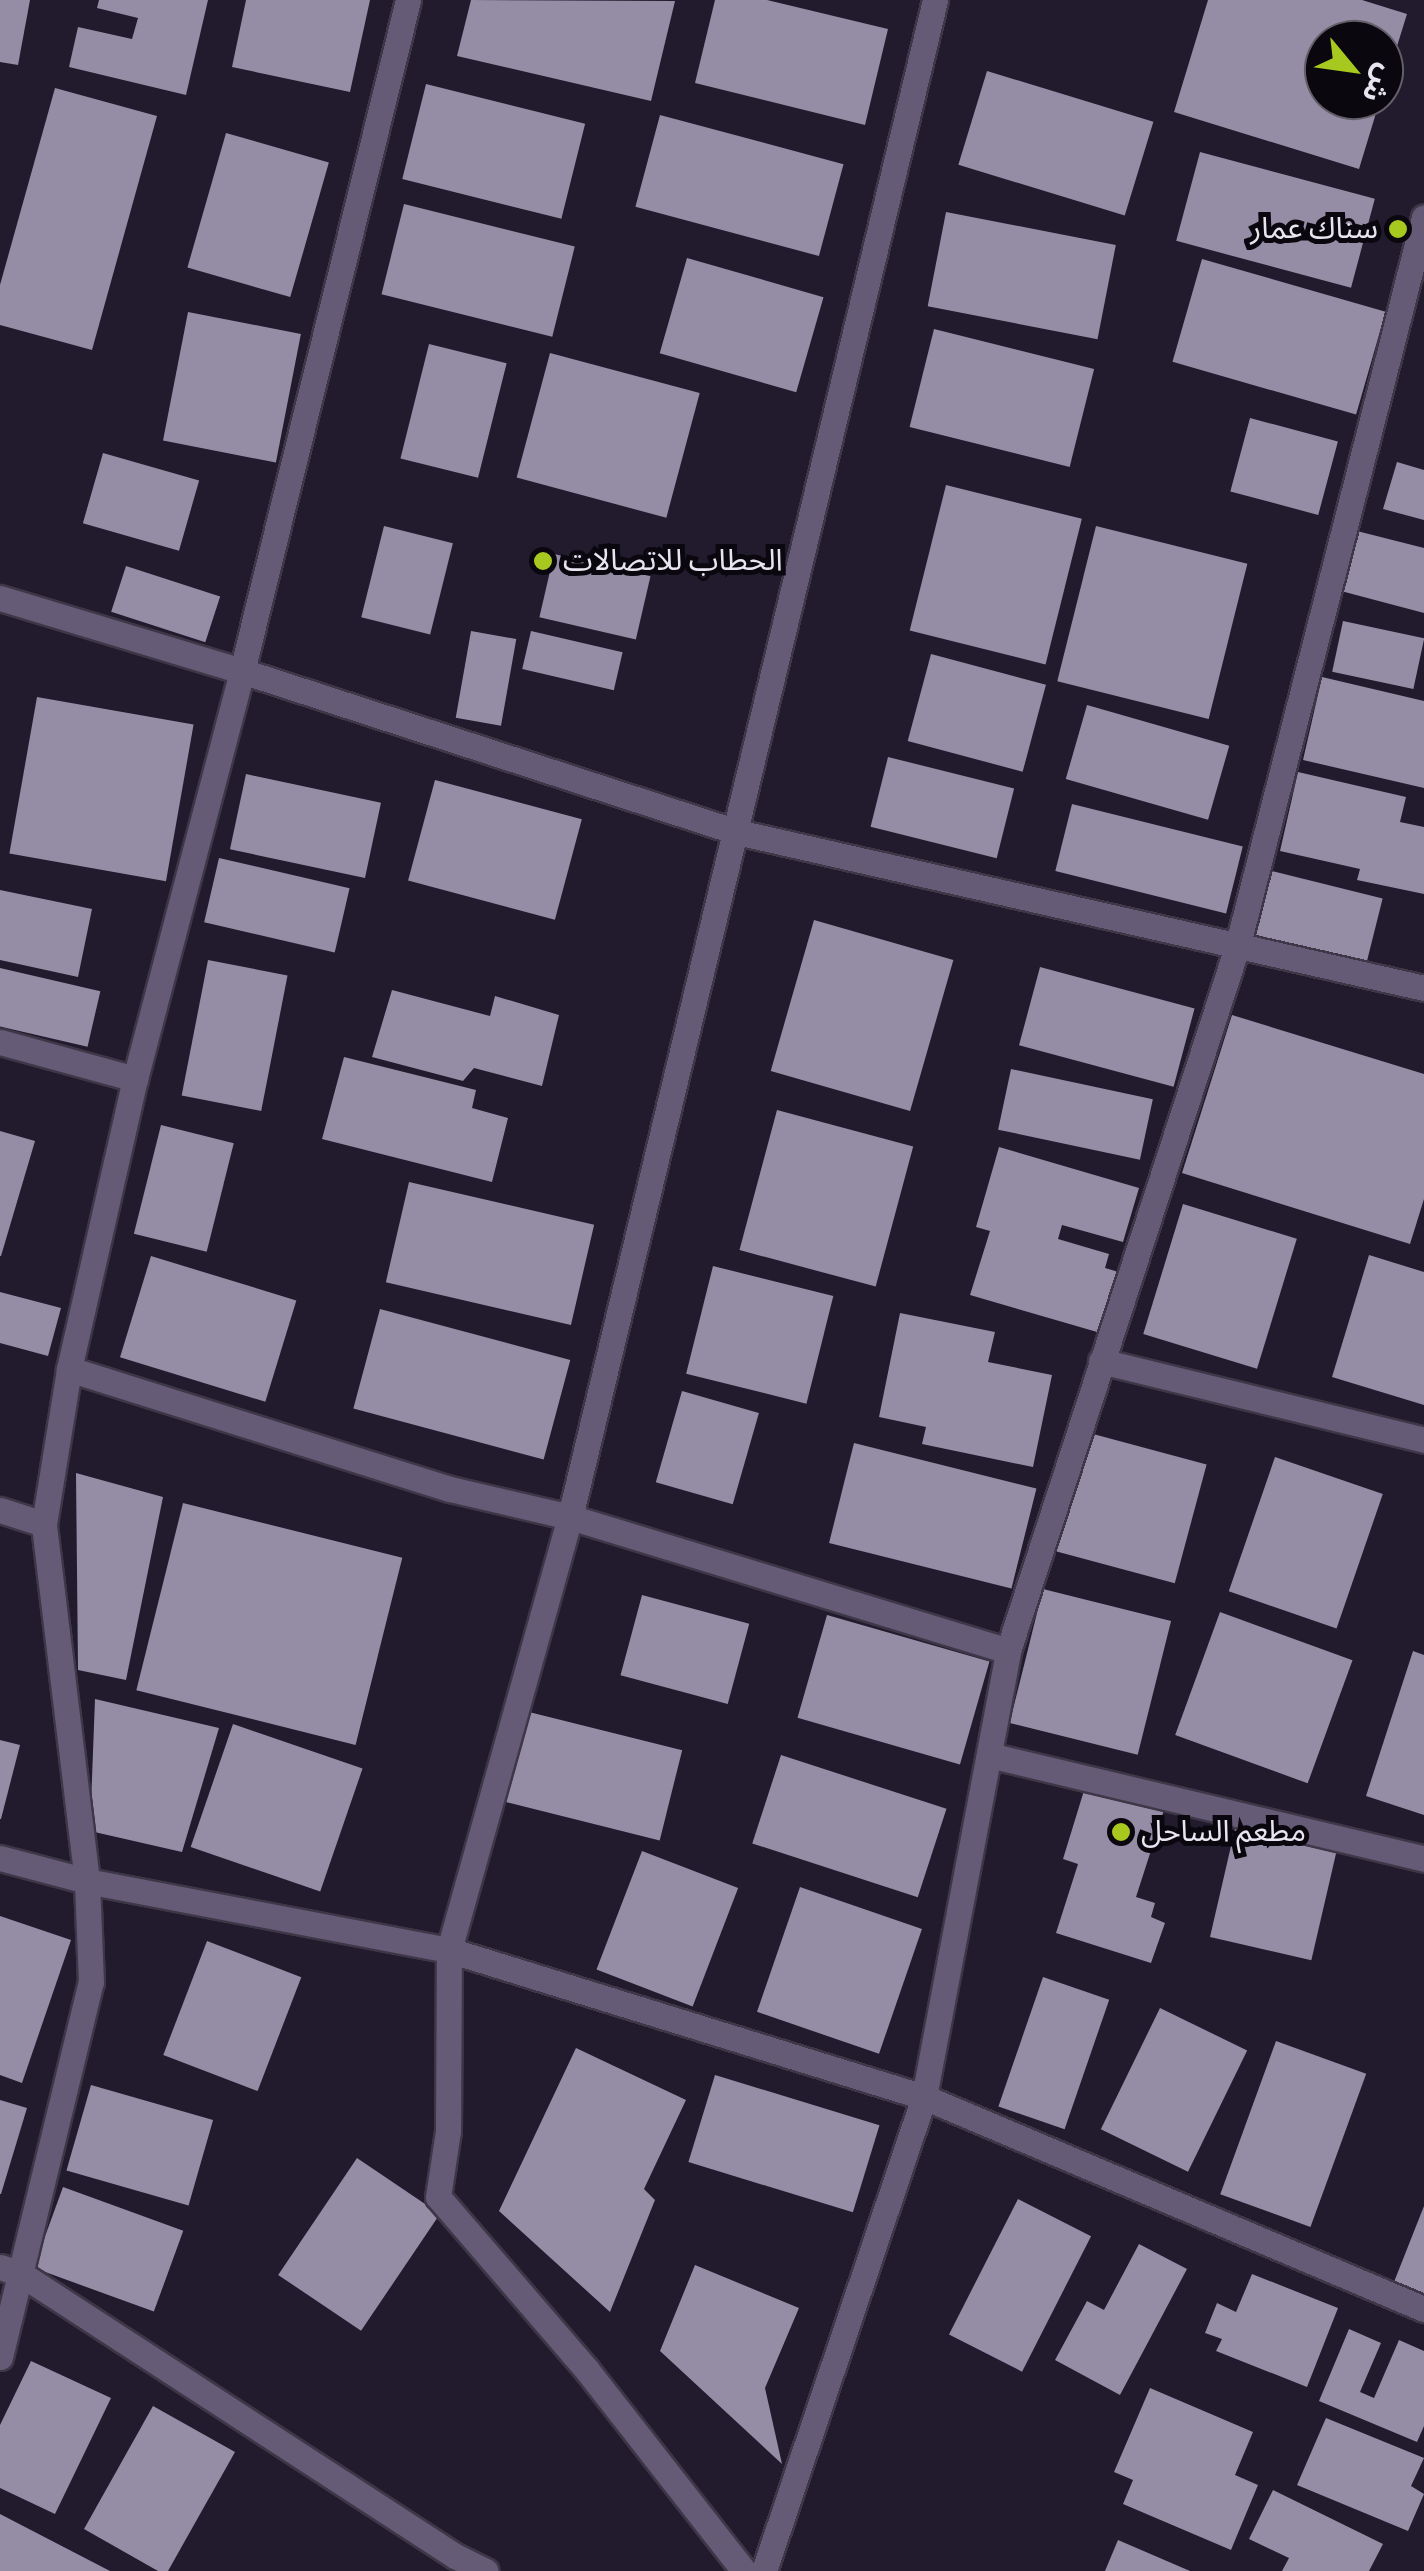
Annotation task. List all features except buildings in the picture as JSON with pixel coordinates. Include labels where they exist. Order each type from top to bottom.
[{"type":"street","points":[[0,2356],[11,2270],[91,1982],[87,1881],[44,1524],[69,1369],[136,1079],[242,671],[408,0]]},
{"type":"street","points":[[744,2571],[587,2370],[438,2197],[448,2131],[449,1950],[570,1517],[935,0]]},
{"type":"street","points":[[764,2571],[924,2097],[1008,1652],[1238,944],[1424,217]]},
{"type":"street","points":[[0,598],[242,671],[737,832],[1424,988]]},
{"type":"street","points":[[0,1042],[136,1079]]},
{"type":"street","points":[[1102,1361],[1424,1440]]},
{"type":"street","points":[[69,1369],[450,1489],[570,1517],[1008,1652]]},
{"type":"street","points":[[0,1510],[44,1524]]},
{"type":"street","points":[[989,1755],[1424,1859]]},
{"type":"street","points":[[0,1858],[87,1881],[449,1950],[924,2097],[1424,2310]]},
{"type":"street","points":[[11,2270],[455,2556],[486,2571]]},
{"type":"place","name":"سناك عمار","points":[[1398,229]]},
{"type":"place","name":"الحطاب للاتصالات","points":[[543,561]]},
{"type":"place","name":"مطعم الساحل","points":[[1121,1832]]}]
